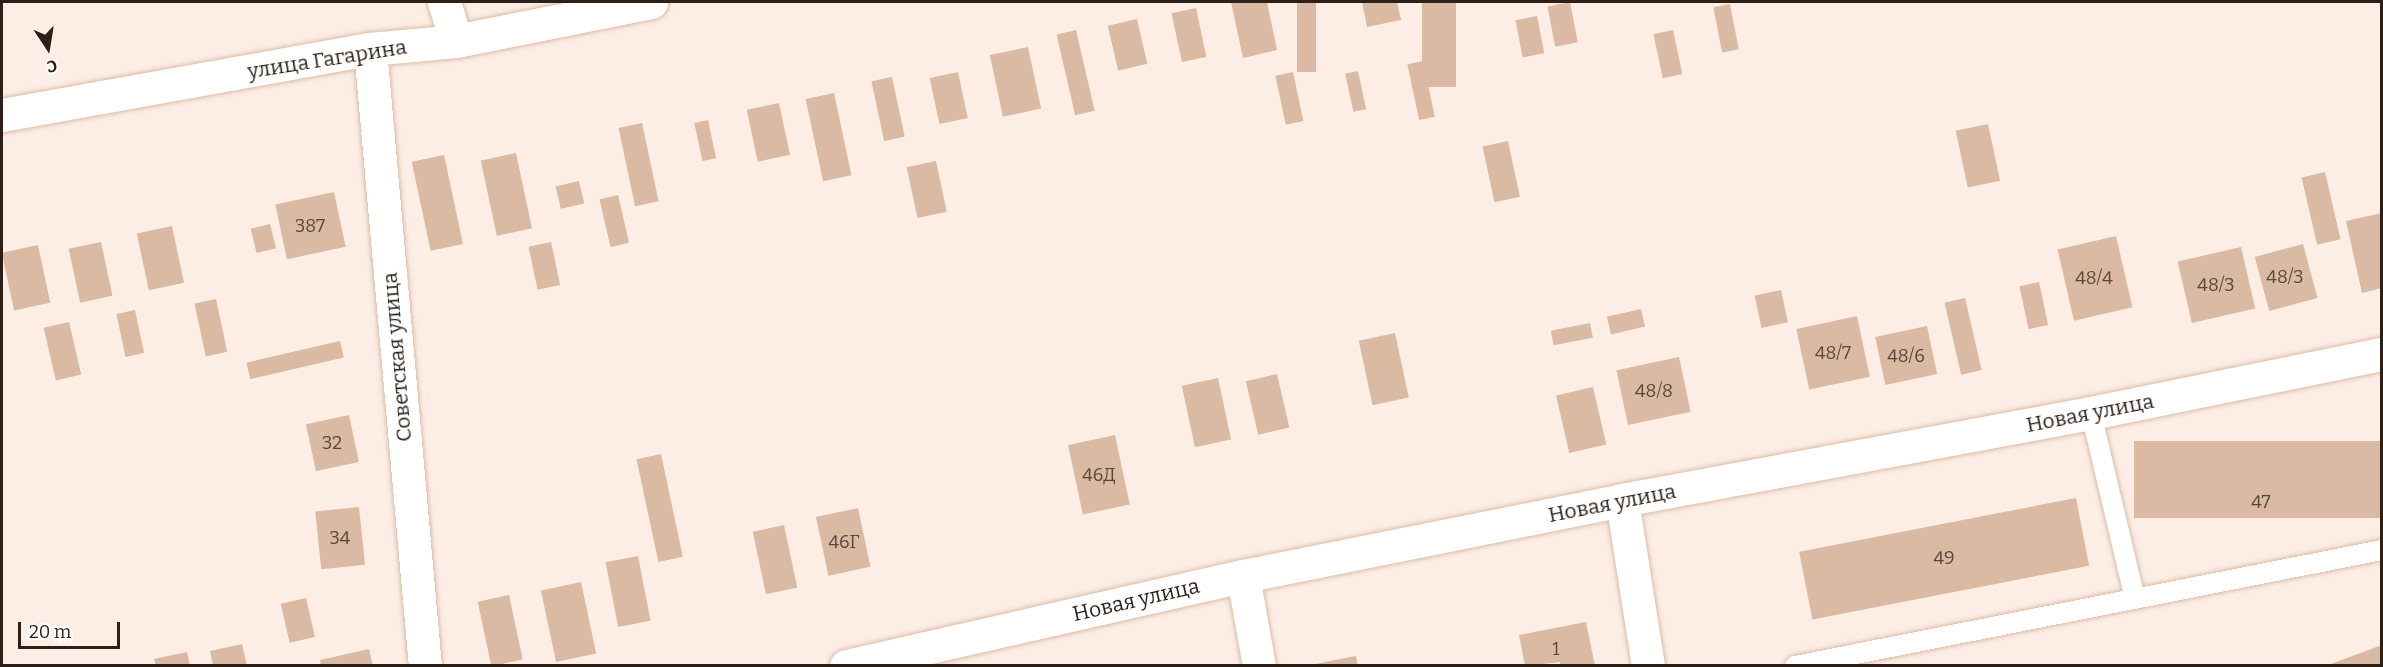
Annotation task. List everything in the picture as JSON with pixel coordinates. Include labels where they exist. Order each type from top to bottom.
[{"type":"street","points":[[444,2],[456,41]]},
{"type":"street","name":"улица Гагарина","points":[[2,115],[370,49],[456,41],[651,2]]},
{"type":"street","name":"Советская улица","points":[[370,49],[425,666]]},
{"type":"street","name":"Новая улица","points":[[851,665],[1243,576],[1622,500],[2091,413],[2382,354]]},
{"type":"street","points":[[1622,500],[1648,666]]},
{"type":"street","points":[[1243,576],[1259,666]]},
{"type":"lane","points":[[2091,413],[2135,599]]},
{"type":"lane","points":[[1795,666],[2382,550]]},
{"type":"building","points":[[1231,2],[1267,2],[1277,50],[1243,58]]},
{"type":"building","points":[[1297,2],[1316,2],[1316,72],[1297,72]]},
{"type":"building","points":[[1362,2],[1397,2],[1401,20],[1367,27]]},
{"type":"building","points":[[1422,2],[1456,2],[1456,87],[1422,87]]},
{"type":"building","points":[[1570,2],[1578,42],[1555,47],[1547,6]]},
{"type":"building","points":[[1730,4],[1739,49],[1722,52],[1713,7]]},
{"type":"building","points":[[1196,8],[1206,57],[1182,62],[1172,13]]},
{"type":"building","points":[[1537,16],[1544,53],[1523,57],[1515,20]]},
{"type":"building","points":[[1137,19],[1147,64],[1118,71],[1108,26]]},
{"type":"building","points":[[1076,30],[1095,111],[1075,115],[1057,34]]},
{"type":"building","points":[[1673,30],[1682,74],[1663,78],[1653,34]]},
{"type":"building","points":[[1028,47],[1041,109],[1003,117],[990,55]]},
{"type":"building","points":[[1423,61],[1435,117],[1419,120],[1407,64]]},
{"type":"building","points":[[1358,71],[1366,109],[1353,112],[1345,74]]},
{"type":"building","points":[[958,72],[968,118],[939,124],[930,78]]},
{"type":"building","points":[[1293,72],[1303,121],[1286,125],[1275,76]]},
{"type":"building","points":[[892,77],[905,137],[884,141],[871,81]]},
{"type":"building","points":[[834,93],[851,175],[823,181],[806,99]]},
{"type":"building","points":[[779,103],[790,155],[758,162],[747,110]]},
{"type":"building","points":[[708,120],[716,158],[702,161],[694,123]]},
{"type":"building","points":[[642,123],[659,201],[635,206],[619,128]]},
{"type":"building","points":[[1988,124],[2000,181],[1968,188],[1956,131]]},
{"type":"building","points":[[1508,141],[1520,197],[1494,202],[1483,146]]},
{"type":"building","points":[[516,153],[532,228],[497,236],[481,160]]},
{"type":"building","points":[[444,155],[463,244],[431,251],[412,162]]},
{"type":"building","points":[[936,161],[947,212],[917,218],[907,167]]},
{"type":"building","points":[[2325,172],[2341,239],[2317,245],[2302,177]]},
{"type":"building","points":[[579,181],[584,203],[561,209],[556,186]]},
{"type":"building","points":[[334,192],[346,247],[287,259],[275,204]]},
{"type":"building","points":[[618,195],[629,243],[611,247],[599,199]]},
{"type":"building","points":[[2382,213],[2382,288],[2362,293],[2346,221]]},
{"type":"building","points":[[270,224],[276,248],[257,253],[251,229]]},
{"type":"building","points":[[172,226],[184,283],[149,290],[137,233]]},
{"type":"building","points":[[2116,236],[2132,307],[2074,321],[2058,249]]},
{"type":"building","points":[[101,242],[112,296],[80,303],[69,249]]},
{"type":"building","points":[[551,242],[560,285],[538,290],[529,247]]},
{"type":"building","points":[[2303,244],[2317,298],[2269,311],[2255,257]]},
{"type":"building","points":[[38,245],[50,303],[14,310],[2,253]]},
{"type":"building","points":[[2241,247],[2255,308],[2192,323],[2178,262]]},
{"type":"building","points":[[2039,282],[2048,325],[2029,329],[2019,286]]},
{"type":"building","points":[[1781,290],[1788,322],[1761,328],[1755,296]]},
{"type":"building","points":[[1965,298],[1982,370],[1961,375],[1945,303]]},
{"type":"building","points":[[216,299],[227,352],[206,356],[194,304]]},
{"type":"building","points":[[1641,309],[1645,327],[1611,334],[1607,317]]},
{"type":"building","points":[[135,310],[144,353],[126,357],[116,314]]},
{"type":"building","points":[[1857,316],[1870,377],[1809,390],[1796,329]]},
{"type":"building","points":[[69,322],[81,375],[56,380],[44,328]]},
{"type":"building","points":[[1590,323],[1593,338],[1554,345],[1551,331]]},
{"type":"building","points":[[1927,326],[1937,374],[1885,385],[1875,337]]},
{"type":"building","points":[[1395,333],[1409,398],[1373,405],[1359,341]]},
{"type":"building","points":[[340,341],[344,358],[250,379],[246,363]]},
{"type":"building","points":[[1679,357],[1691,412],[1628,425],[1616,370]]},
{"type":"building","points":[[1277,374],[1289,428],[1258,435],[1246,381]]},
{"type":"building","points":[[1218,378],[1231,440],[1195,447],[1182,386]]},
{"type":"building","points":[[1593,387],[1606,444],[1569,453],[1556,396]]},
{"type":"building","points":[[349,415],[359,462],[316,471],[306,424]]},
{"type":"building","points":[[1115,435],[1130,504],[1083,514],[1068,445]]},
{"type":"building","points":[[2134,441],[2382,441],[2382,518],[2134,518]]},
{"type":"building","points":[[661,454],[683,557],[658,562],[637,459]]},
{"type":"building","points":[[2076,498],[2089,566],[1812,620],[1799,552]]},
{"type":"building","points":[[359,507],[365,565],[321,569],[315,512]]},
{"type":"building","points":[[858,508],[870,567],[828,576],[816,517]]},
{"type":"building","points":[[784,525],[797,588],[766,594],[753,532]]},
{"type":"building","points":[[638,556],[651,621],[618,627],[606,562]]},
{"type":"building","points":[[581,582],[596,653],[556,662],[541,591]]},
{"type":"building","points":[[509,595],[523,660],[491,666],[478,602]]},
{"type":"building","points":[[306,598],[315,637],[290,643],[281,604]]},
{"type":"building","points":[[1586,622],[1595,666],[1560,666],[1560,662],[1525,666],[1519,635]]},
{"type":"building","points":[[242,644],[247,666],[213,666],[210,651]]},
{"type":"building","points":[[2382,645],[2382,666],[2328,666],[2328,665]]},
{"type":"building","points":[[369,649],[373,666],[321,666],[320,660]]},
{"type":"building","points":[[187,652],[190,666],[156,666],[154,659]]},
{"type":"building","points":[[1356,656],[1358,666],[1315,666],[1315,664]]}]
